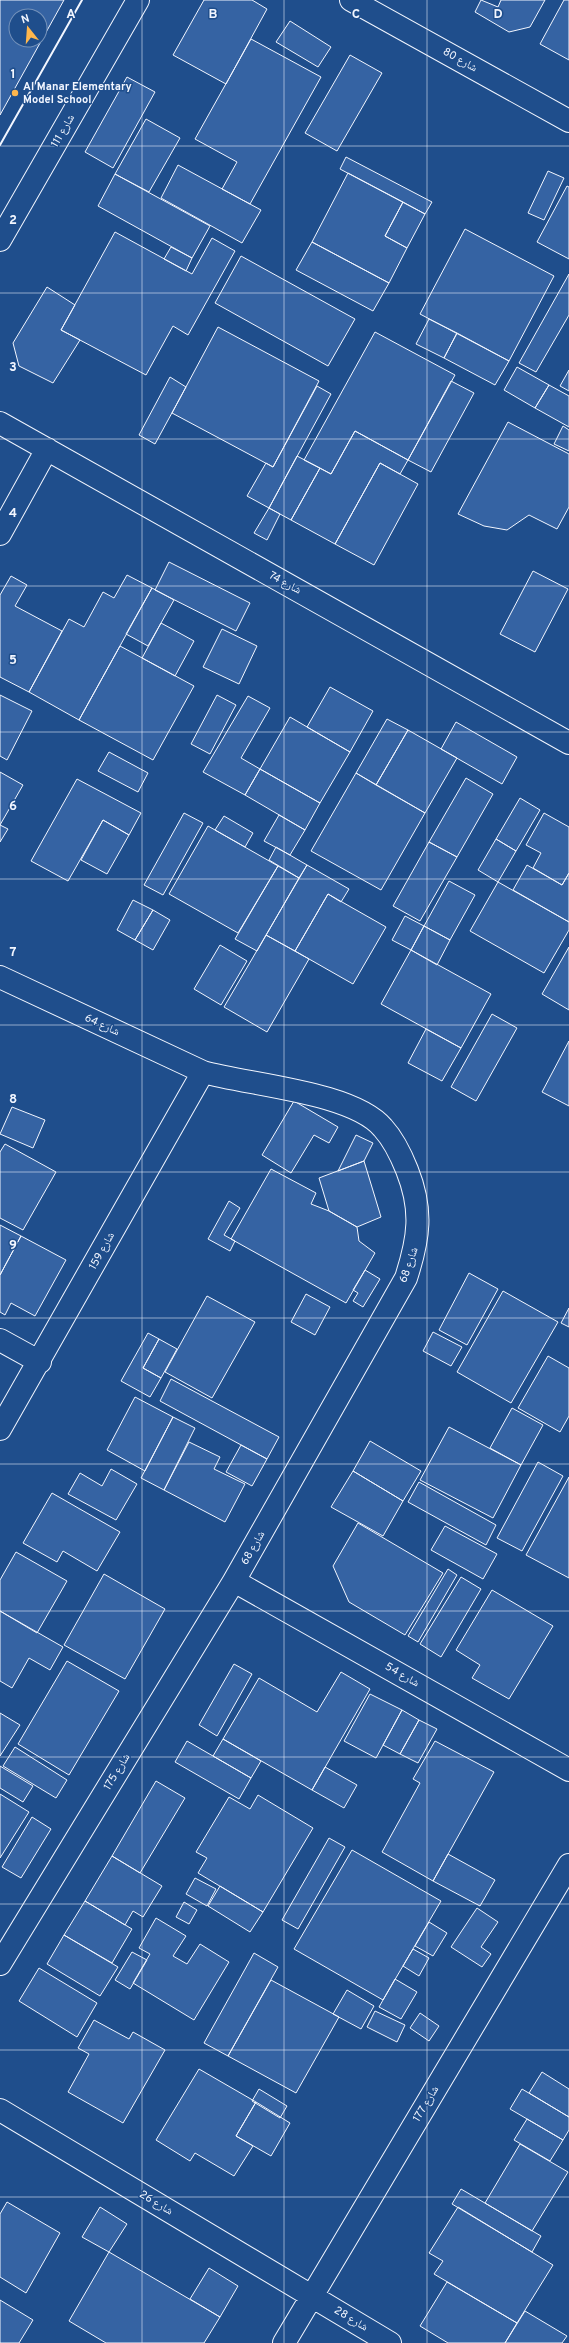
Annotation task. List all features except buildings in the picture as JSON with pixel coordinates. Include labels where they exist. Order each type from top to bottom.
[{"type":"street","name":"شارع 111","points":[[0,240],[138,0]]},
{"type":"street","name":"شارع 80","points":[[351,0],[569,121]]},
{"type":"street","name":"شارع 74","points":[[0,423],[569,743]]},
{"type":"street","points":[[0,534],[47,450]]},
{"type":"street","name":"شارع 64","points":[[0,977],[203,1072]]},
{"type":"street","name":"شارع 159","points":[[0,1429],[40,1362],[203,1072]]},
{"type":"street","name":"شارع 68","points":[[203,1072],[229,1080],[293,1090],[360,1110],[383,1127],[401,1154],[413,1185],[419,1213],[416,1245],[406,1278],[234,1580]]},
{"type":"street","points":[[0,1340],[40,1362]]},
{"type":"street","name":"شارع 54","points":[[234,1580],[569,1770]]},
{"type":"street","name":"شارع 175","points":[[0,1963],[234,1580]]},
{"type":"street","name":"شارع 177","points":[[284,2343],[569,1865]]},
{"type":"street","name":"شارع 26","points":[[0,2110],[312,2295]]},
{"type":"street","name":"شارع 28","points":[[312,2295],[390,2343]]},
{"type":"wall","points":[[0,145],[82,0]]},
{"type":"place","name":"Al Manar Elementary Model School","points":[[15,93]]}]
